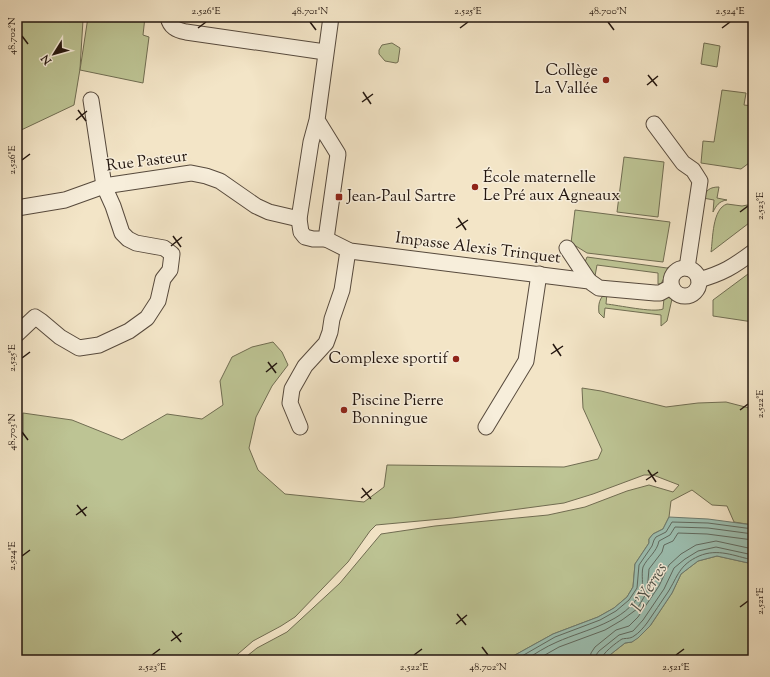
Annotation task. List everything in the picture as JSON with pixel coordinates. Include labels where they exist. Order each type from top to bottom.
[{"type":"street","points":[[168,17],[169,22],[174,28],[186,32],[325,52]]},
{"type":"street","points":[[317,120],[338,154],[326,239],[313,239],[305,237],[301,232],[299,219],[311,142],[317,120],[325,52],[331,17]]},
{"type":"street","points":[[18,330],[35,317],[60,337],[78,348],[99,345],[129,331],[147,318],[158,301],[163,279],[170,270],[172,254],[164,248],[136,243],[128,239],[122,233],[113,206],[104,186],[92,100]]},
{"type":"street","points":[[654,124],[683,163],[693,170],[700,181],[687,268]]},
{"type":"street","name":"Rue Pasteur","points":[[17,208],[65,200],[104,186],[191,173],[220,181],[256,206],[269,212],[299,219]]},
{"type":"street","name":"Impasse Alexis Trinquet","points":[[326,239],[350,251],[540,274],[594,285],[655,294],[671,287]]},
{"type":"street","points":[[567,248],[594,285]]},
{"type":"street","points":[[300,428],[290,403],[292,388],[305,366],[326,343],[342,290],[347,257],[350,251]]},
{"type":"street","points":[[699,280],[717,275],[753,252]]},
{"type":"street","points":[[682,268],[687,268],[694,271],[698,275],[699,280],[696,290],[691,295],[686,296],[677,294],[671,287],[670,280],[675,271],[682,268]]},
{"type":"street","points":[[486,427],[526,361],[540,274]]},
{"type":"green space","points":[[17,17],[83,17],[83,20],[80,69],[74,105],[17,132]]},
{"type":"green space","points":[[88,17],[145,17],[143,35],[149,37],[143,83],[80,70]]},
{"type":"green space","points":[[392,43],[400,48],[398,62],[396,63],[385,61],[379,54],[379,50],[382,45]]},
{"type":"green space","points":[[704,43],[720,46],[717,67],[701,64]]},
{"type":"green space","points":[[722,90],[746,93],[744,105],[753,106],[753,160],[741,169],[701,163],[703,141],[714,142]]},
{"type":"green space","points":[[624,157],[664,162],[658,217],[617,212]]},
{"type":"green space","points":[[719,187],[717,198],[727,200],[718,204],[713,212],[714,200],[703,198],[709,190]]},
{"type":"green space","points":[[727,204],[742,206],[753,204],[753,220],[711,252],[714,225],[718,212]]},
{"type":"green space","points":[[575,210],[670,222],[663,262],[587,253],[571,243]]},
{"type":"green space","points":[[587,257],[667,268],[676,264],[667,272],[661,284],[658,284],[658,273],[597,265],[595,276],[592,274],[585,262]]},
{"type":"green space","points":[[748,274],[753,275],[753,322],[713,316],[713,300]]},
{"type":"green space","points":[[607,293],[606,304],[652,310],[663,309],[664,298],[668,297],[672,299],[667,321],[661,326],[661,315],[605,308],[604,318],[599,313],[599,304],[602,297]]},
{"type":"green space","points":[[273,342],[282,352],[288,365],[272,386],[256,417],[249,448],[258,470],[285,494],[364,502],[384,487],[387,465],[564,467],[598,459],[602,450],[583,408],[582,388],[601,391],[666,407],[698,403],[726,402],[753,409],[753,525],[734,522],[727,506],[712,505],[692,490],[671,501],[669,517],[663,529],[653,534],[649,539],[649,543],[635,564],[633,587],[627,597],[614,608],[598,617],[553,634],[506,660],[242,660],[257,648],[287,632],[340,583],[381,534],[435,526],[548,515],[585,507],[627,491],[649,485],[673,492],[679,485],[653,475],[644,475],[564,503],[452,518],[376,525],[348,562],[295,617],[253,641],[231,660],[17,660],[17,439],[23,436],[23,413],[72,420],[122,440],[167,414],[202,419],[223,405],[220,381],[232,357],[252,347]]},
{"type":"green space","points":[[717,556],[753,564],[753,660],[598,660],[606,658],[625,643],[632,642],[650,626],[672,593],[681,574],[698,561]]},
{"type":"water","name":"L'Yerres","points":[[669,517],[708,519],[753,525],[753,564],[717,556],[698,561],[681,574],[672,593],[650,626],[638,638],[632,642],[625,643],[606,658],[598,660],[506,660],[553,634],[598,617],[614,608],[627,597],[633,587],[635,564],[649,543],[649,539],[653,534],[663,529]]},
{"type":"place","name":"Collège La Vallée","points":[[606,80]]},
{"type":"place","name":"École maternelle Le Pré aux Agneaux","points":[[475,187]]},
{"type":"place","name":"Jean-Paul Sartre","points":[[339,197]]},
{"type":"place","name":"Complexe sportif","points":[[456,359]]},
{"type":"place","name":"Piscine Pierre Bonningue","points":[[344,410]]}]
